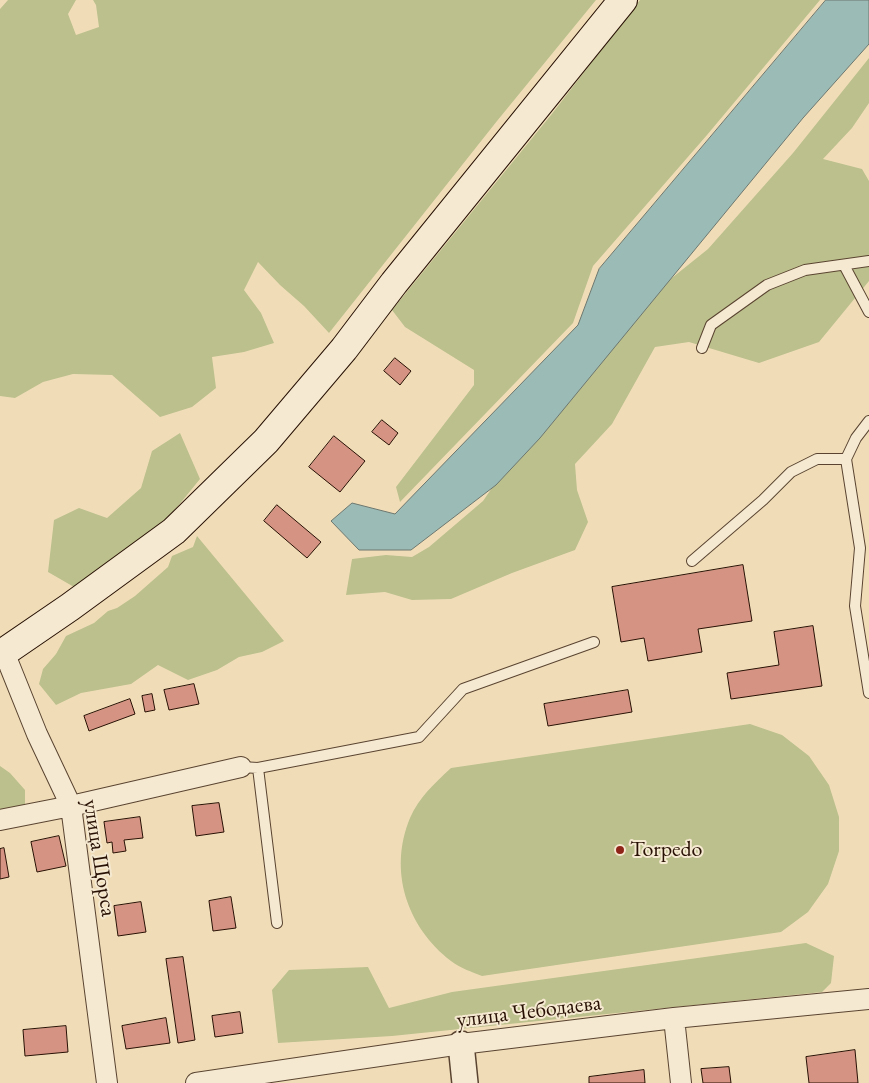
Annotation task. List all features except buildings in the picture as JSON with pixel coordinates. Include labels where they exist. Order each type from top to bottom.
[{"type":"main road","points":[[2,653],[174,531],[266,441],[344,349],[394,283],[623,0]]},
{"type":"street","name":"улица Щорса","points":[[2,653],[71,806],[106,1083]]},
{"type":"street","points":[[0,820],[250,768]]},
{"type":"street","name":"улица Чебодаева","points":[[196,1083],[461,1044],[674,1018],[869,999]]},
{"type":"street","points":[[674,1018],[680,1083]]},
{"type":"street","points":[[461,1044],[465,1083]]},
{"type":"lane","points":[[702,348],[711,325],[767,285],[805,270],[869,261]]},
{"type":"lane","points":[[844,265],[869,312]]},
{"type":"lane","points":[[869,421],[856,438],[846,459],[860,548],[855,606],[869,692]]},
{"type":"lane","points":[[692,561],[763,500],[792,472],[817,459],[846,459]]},
{"type":"lane","points":[[277,923],[250,768],[419,737],[463,689],[594,642]]},
{"type":"green space","points":[[8,0],[76,0],[68,14],[76,35],[99,27],[96,5],[93,0],[596,0],[497,121],[329,333],[258,262],[244,290],[261,313],[274,343],[244,352],[212,357],[216,388],[192,407],[160,417],[112,375],[73,374],[43,382],[15,398],[0,396],[0,9]]},
{"type":"green space","points":[[640,0],[820,0],[707,135],[593,266],[573,323],[400,502],[396,487],[474,385],[474,370],[405,327],[392,310],[551,115]]},
{"type":"green space","points":[[869,58],[869,103],[852,128],[823,159],[862,169],[869,181],[869,281],[819,342],[759,363],[689,342],[655,347],[612,424],[575,464],[577,490],[588,522],[575,550],[512,573],[451,599],[412,600],[385,592],[346,595],[352,559],[386,555],[412,557],[429,547],[483,501],[520,447],[632,310],[708,249],[793,153]]},
{"type":"green space","points":[[180,433],[200,479],[165,522],[74,587],[48,572],[54,520],[79,508],[107,518],[141,488],[152,451]]},
{"type":"green space","points":[[197,536],[284,641],[262,652],[239,657],[217,670],[188,680],[158,665],[131,684],[81,693],[56,705],[39,684],[43,669],[56,654],[66,636],[94,623],[108,611],[117,608],[135,596],[168,567],[172,556],[193,547]]},
{"type":"green space","name":"Torpedo","points":[[750,724],[782,735],[809,756],[829,785],[839,817],[839,851],[828,884],[808,912],[781,932],[482,976],[462,968],[451,961],[423,932],[413,915],[406,897],[402,878],[401,858],[404,838],[410,818],[418,803],[451,768]]},
{"type":"green space","points":[[0,766],[10,773],[25,790],[25,810],[0,810]]},
{"type":"green space","points":[[806,943],[834,956],[831,983],[822,992],[392,1036],[278,1043],[272,990],[289,970],[368,967],[389,1008],[452,992]]},
{"type":"water","points":[[826,0],[869,0],[869,44],[803,118],[540,438],[496,485],[411,550],[359,550],[331,521],[352,503],[395,514],[578,325],[599,269]]},
{"type":"place","name":"Torpedo","points":[[620,850]]}]
